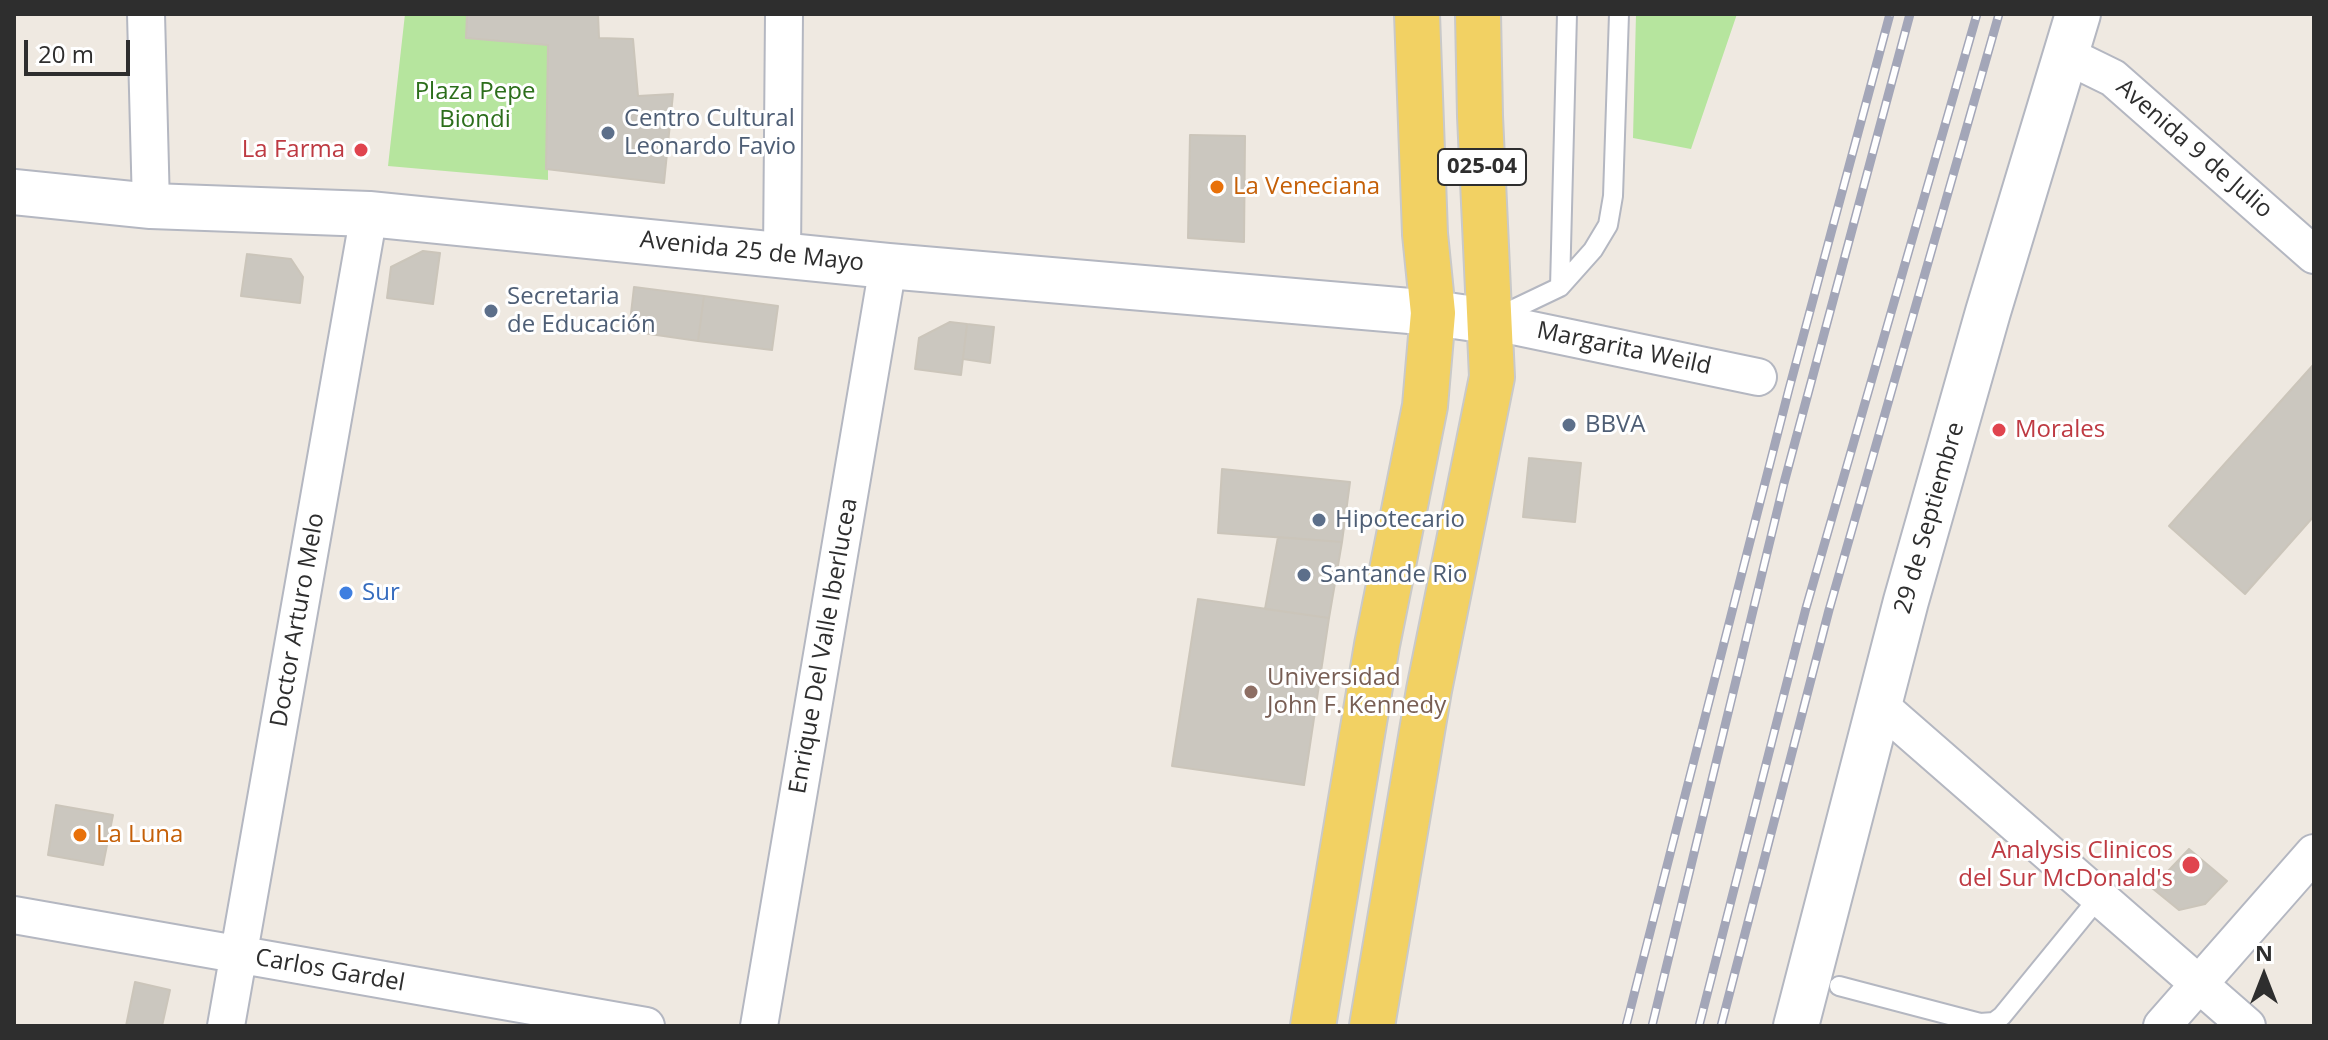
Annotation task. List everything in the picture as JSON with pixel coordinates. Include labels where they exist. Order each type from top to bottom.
[{"type":"main road","name":"025-04","points":[[1313,1026],[1377,645],[1425,406],[1433,313],[1425,234],[1417,14]]},
{"type":"main road","name":"025-04","points":[[1372,1026],[1429,690],[1492,377],[1478,14]]},
{"type":"main road","name":"29 de Septiembre","points":[[1796,1026],[1878,704],[1988,312],[2078,14]]},
{"type":"main road","name":"Avenida 25 de Mayo","points":[[14,192],[151,206],[369,214],[888,266],[1433,313],[1489,321]]},
{"type":"street","points":[[146,14],[151,206]]},
{"type":"street","points":[[782,255],[784,14]]},
{"type":"street","name":"Avenida 9 de Julio","points":[[2066,55],[2113,78],[2314,255]]},
{"type":"street","name":"Doctor Arturo Melo","points":[[226,1026],[369,214]]},
{"type":"street","name":"Enrique Del Valle Iberlucea","points":[[759,1026],[888,266]]},
{"type":"street","name":"Margarita Weild","points":[[1489,321],[1758,377]]},
{"type":"street","points":[[1878,704],[2247,1026]]},
{"type":"street","points":[[2162,1026],[2314,853]]},
{"type":"street","name":"Carlos Gardel","points":[[14,915],[646,1026]]},
{"type":"lane","points":[[1560,287],[1567,14]]},
{"type":"lane","points":[[1489,321],[1560,287],[1593,250],[1608,225],[1613,196],[1619,14]]},
{"type":"lane","points":[[1839,986],[1980,1023],[1994,1022],[2100,896]]},
{"type":"green space","name":"Plaza Pepe Biondi","points":[[405,14],[467,16],[467,38],[548,45],[548,180],[388,166]]},
{"type":"green space","points":[[1636,14],[1737,14],[1691,149],[1633,138]]},
{"type":"building","name":"Centro Cultural Leonardo Favio","points":[[467,14],[598,14],[599,38],[633,39],[638,96],[673,94],[664,183],[546,169],[548,45],[466,38]]},
{"type":"building","name":"La Veneciana","points":[[1190,135],[1245,136],[1244,242],[1188,238]]},
{"type":"building","points":[[423,251],[440,253],[433,304],[387,298],[391,267]]},
{"type":"building","points":[[247,254],[291,259],[303,277],[300,303],[241,296]]},
{"type":"building","points":[[634,287],[704,296],[698,341],[629,331]]},
{"type":"building","points":[[704,296],[778,306],[772,350],[698,341]]},
{"type":"building","points":[[950,322],[967,324],[961,375],[915,369],[919,338]]},
{"type":"building","points":[[967,324],[994,327],[990,363],[963,359]]},
{"type":"building","points":[[2314,364],[2314,516],[2245,594],[2169,526]]},
{"type":"building","points":[[1529,458],[1581,463],[1575,522],[1523,517]]},
{"type":"building","points":[[1222,469],[1350,482],[1342,542],[1218,533]]},
{"type":"building","name":"Santande Rio","points":[[1278,537],[1342,542],[1329,618],[1265,609]]},
{"type":"building","name":"Universidad John F. Kennedy","points":[[1198,599],[1329,618],[1304,785],[1172,766]]},
{"type":"building","name":"La Luna","points":[[56,805],[113,815],[103,865],[48,855]]},
{"type":"building","name":"Analysis Clinicos del Sur McDonald's","points":[[2189,849],[2227,881],[2205,904],[2179,910],[2152,888]]},
{"type":"building","points":[[135,982],[170,990],[162,1026],[126,1026]]},
{"type":"railway","points":[[1626,1026],[1789,389],[1890,14]]},
{"type":"railway","points":[[1652,1026],[1784,483],[1910,14]]},
{"type":"railway","points":[[1699,1026],[1806,608],[1977,14]]},
{"type":"railway","points":[[1721,1026],[1829,610],[1999,14]]},
{"type":"place","name":"Centro Cultural Leonardo Favio","points":[[608,133]]},
{"type":"place","name":"La Farma","points":[[361,150]]},
{"type":"place","name":"La Veneciana","points":[[1217,187]]},
{"type":"place","name":"Secretaria de Educación","points":[[491,311]]},
{"type":"place","name":"BBVA","points":[[1569,425]]},
{"type":"place","name":"Morales","points":[[1999,430]]},
{"type":"place","name":"Hipotecario","points":[[1319,520]]},
{"type":"place","name":"Santande Rio","points":[[1304,575]]},
{"type":"place","name":"Sur","points":[[346,593]]},
{"type":"place","name":"Universidad John F. Kennedy","points":[[1251,692]]},
{"type":"place","name":"La Luna","points":[[80,835]]},
{"type":"place","name":"Analysis Clinicos del Sur McDonald's","points":[[2191,865]]}]
